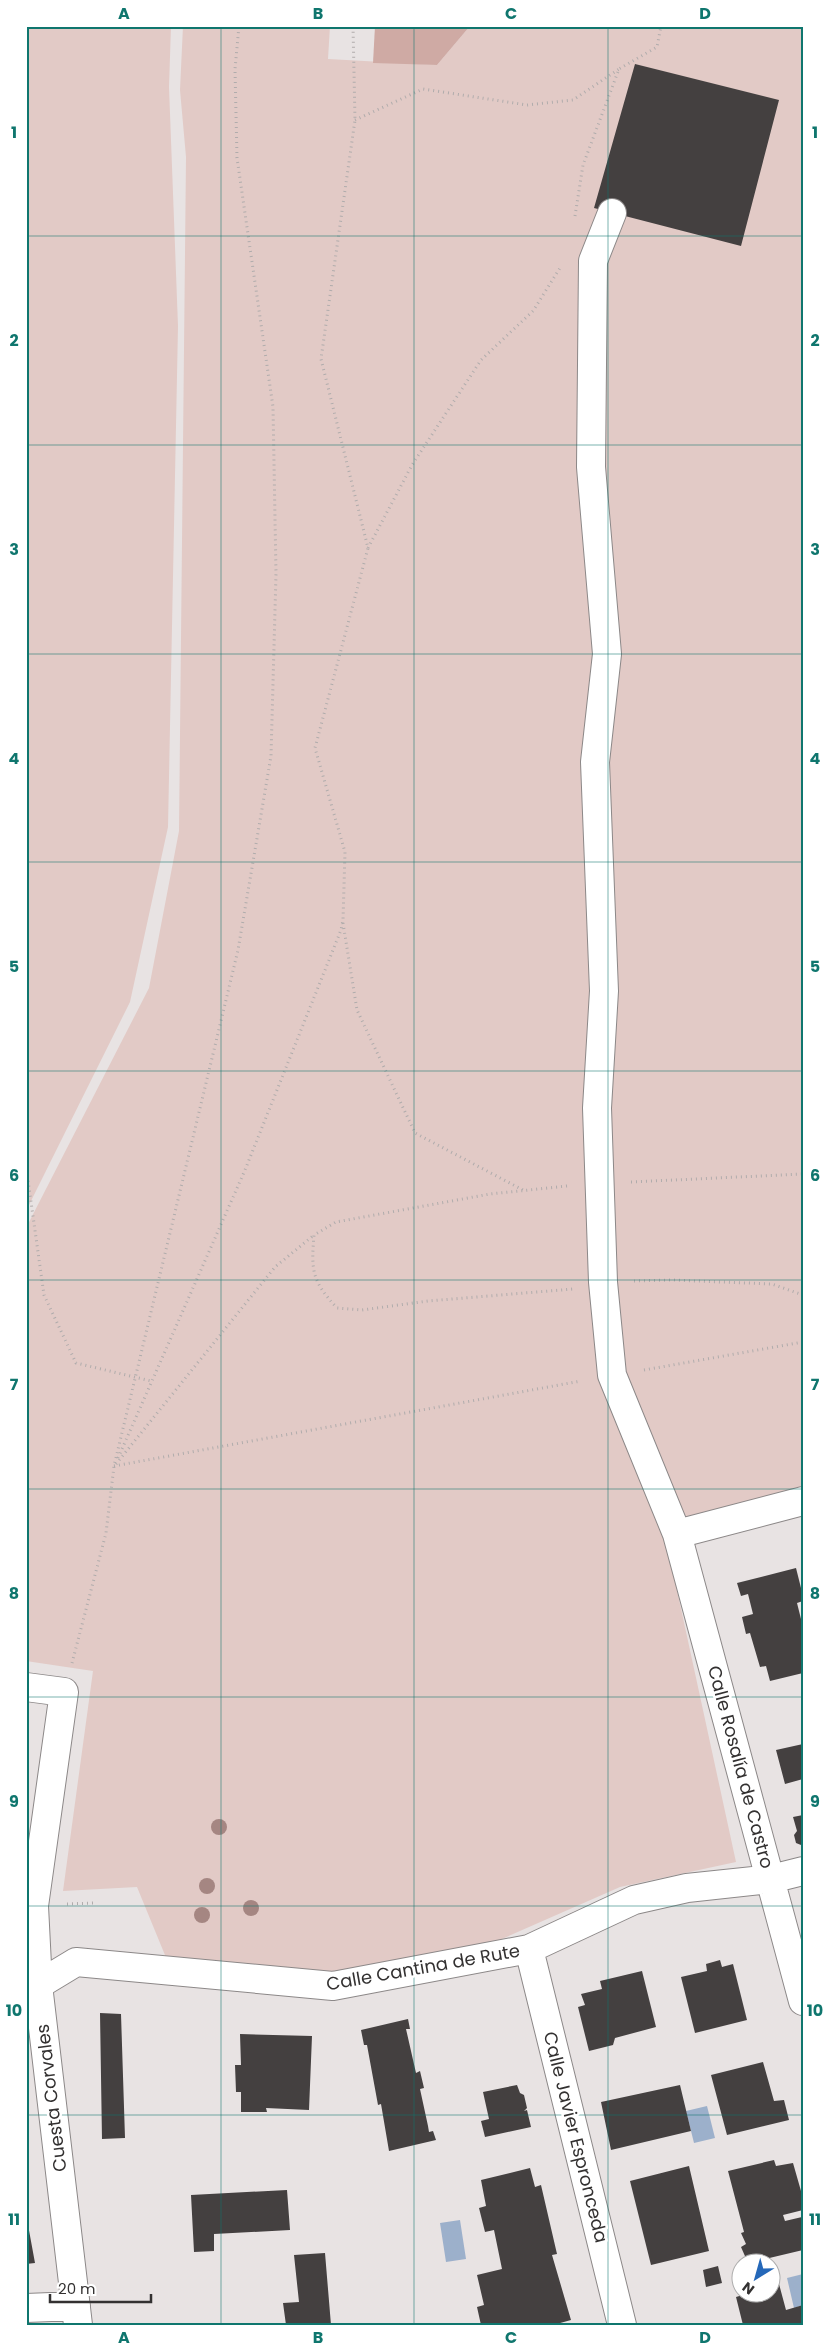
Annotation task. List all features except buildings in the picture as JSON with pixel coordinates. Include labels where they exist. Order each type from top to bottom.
[{"type":"street","points":[[593,261],[612,213]]},
{"type":"street","name":"Calle Rosalía de Castro","points":[[593,261],[592,467],[606,654],[594,762],[604,991],[597,1108],[598,1183],[603,1282],[612,1375],[677,1534],[803,2002]]},
{"type":"street","points":[[677,1534],[803,1501]]},
{"type":"street","points":[[26,1686],[64,1692]]},
{"type":"street","name":"Cuesta Corvales","points":[[64,1692],[34,1906],[32,1985],[77,2315]]},
{"type":"street","name":"Calle Cantina de Rute","points":[[32,1985],[76,1962],[333,1986],[529,1949],[634,1900],[688,1888],[771,1878],[803,1871]]},
{"type":"street","name":"Calle Javier Espronceda","points":[[529,1949],[622,2325]]},
{"type":"street","points":[[26,2308],[77,2315]]},
{"type":"path","points":[[64,1692],[106,1533],[114,1466],[238,950],[271,756],[276,574],[273,407],[237,158],[235,69],[239,26]]},
{"type":"path","points":[[352,26],[355,120],[321,359],[368,548]]},
{"type":"path","points":[[355,120],[422,89],[527,105],[573,100],[658,47],[661,26]]},
{"type":"path","points":[[574,220],[583,165],[619,70]]},
{"type":"path","points":[[114,1466],[245,1170],[341,930],[345,852],[315,748],[368,548],[412,465],[481,360],[533,311],[568,256],[593,261]]},
{"type":"path","points":[[343,920],[357,1010],[415,1133],[524,1190]]},
{"type":"path","points":[[26,1166],[44,1295],[76,1363],[151,1381]]},
{"type":"path","points":[[114,1466],[275,1267],[314,1235],[336,1222],[490,1194],[524,1190],[598,1183],[803,1174]]},
{"type":"path","points":[[314,1235],[312,1265],[320,1289],[337,1308],[362,1310],[428,1301],[572,1289],[603,1282],[672,1280],[772,1284],[803,1295]]},
{"type":"path","points":[[114,1466],[803,1342]]},
{"type":"shaded area","points":[[26,26],[171,26],[169,87],[178,326],[168,827],[130,1002],[26,1211]]},
{"type":"shaded area","points":[[183,26],[330,26],[328,59],[437,65],[470,26],[803,26],[803,1506],[665,1535],[736,1862],[620,1887],[495,1942],[326,1975],[167,1960],[137,1887],[63,1891],[93,1671],[26,1661],[26,1228],[149,988],[179,831],[186,157],[180,90]]},
{"type":"shaded area","points":[[375,26],[470,26],[437,65],[373,63]]},
{"type":"water","points":[[707,2106],[715,2138],[694,2143],[686,2111]]},
{"type":"water","points":[[460,2220],[466,2259],[446,2262],[440,2223]]},
{"type":"water","points":[[803,2274],[803,2305],[794,2308],[787,2278]]}]
